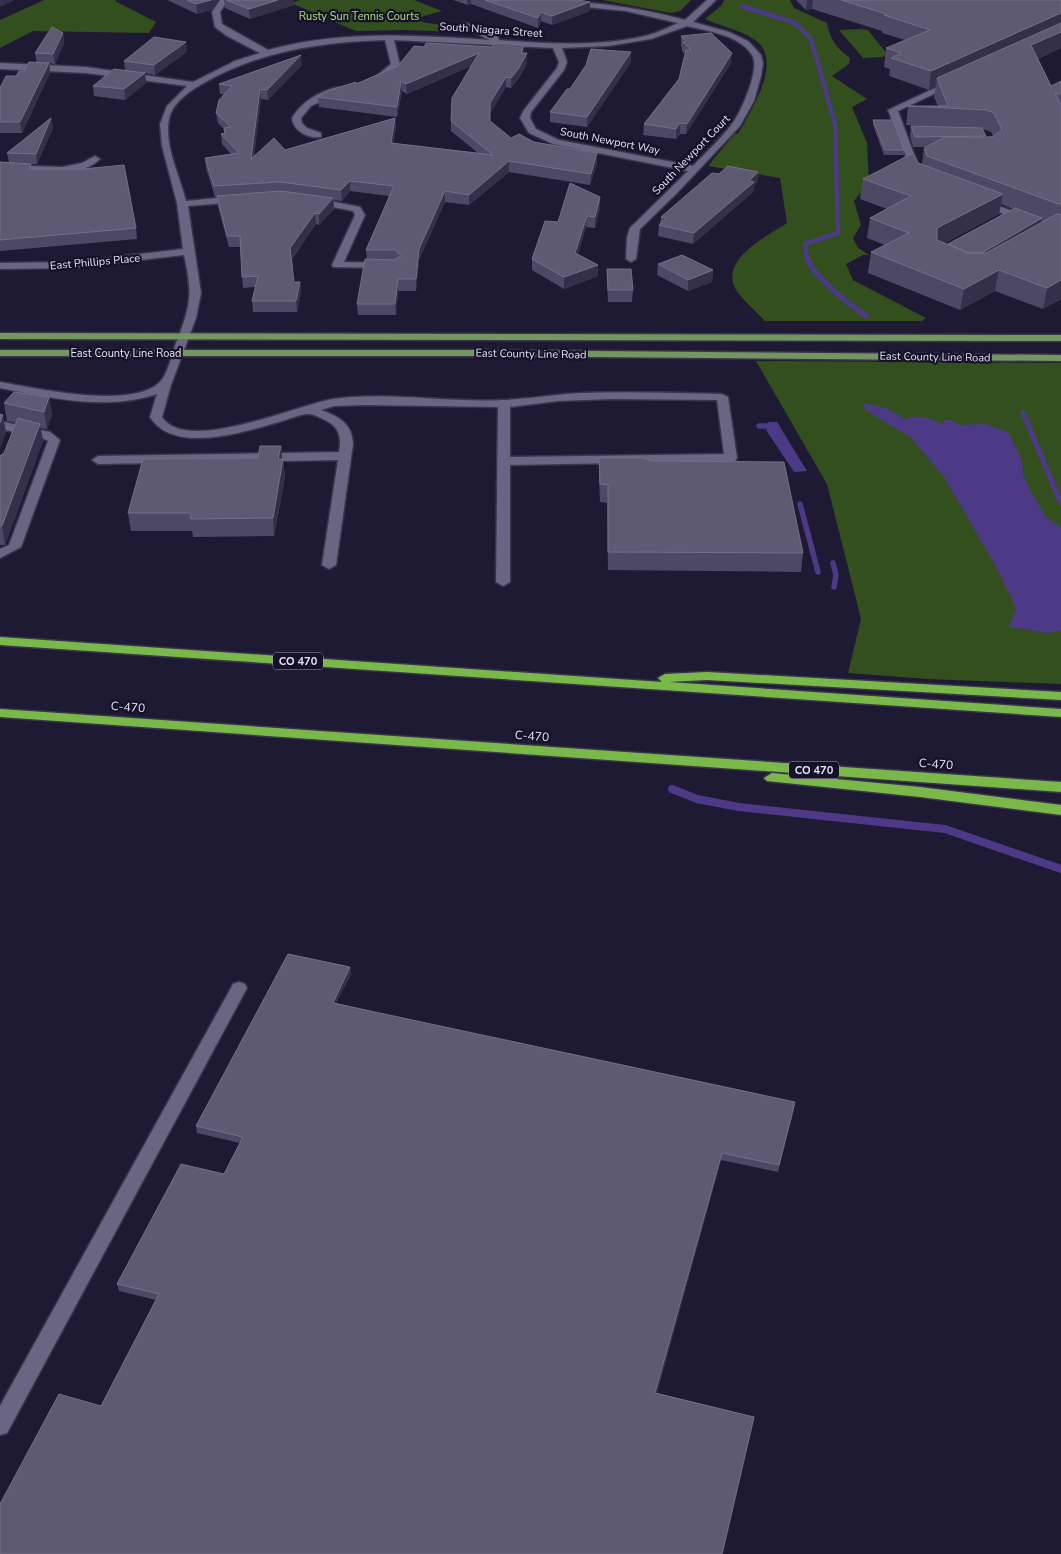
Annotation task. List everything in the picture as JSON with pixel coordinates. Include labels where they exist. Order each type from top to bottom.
[{"type":"highway","name":"CO 470","points":[[0,641],[1061,713]]},
{"type":"highway","points":[[596,682],[707,676],[1061,696]]},
{"type":"highway","name":"C-470","points":[[0,713],[1061,788]]},
{"type":"highway","points":[[567,753],[656,769],[889,788],[1061,810]]},
{"type":"main road","name":"East County Line Road","points":[[0,336],[1061,338]]},
{"type":"main road","name":"East County Line Road","points":[[0,353],[178,352],[1061,358]]},
{"type":"street","points":[[224,0],[216,12],[218,25],[230,34],[267,53]]},
{"type":"street","name":"South Newport Court","points":[[533,0],[626,9],[687,22],[738,40],[753,50],[759,63],[754,89],[737,124],[695,169],[635,228],[632,237],[631,259]]},
{"type":"street","name":"South Niagara Street","points":[[502,460],[731,458],[722,397],[562,396],[539,397],[504,404],[365,401],[333,403],[305,409],[219,434],[178,432],[161,425],[156,417],[165,384],[183,336],[196,289],[182,204],[164,125],[172,105],[195,85],[228,67],[267,53],[328,41],[389,37],[557,46],[626,40],[663,32],[687,22],[704,12],[712,0]]},
{"type":"street","points":[[463,24],[489,34],[494,37],[495,43]]},
{"type":"street","points":[[370,82],[386,75],[396,65],[389,37]]},
{"type":"street","name":"South Newport Way","points":[[557,46],[563,62],[561,68],[527,112],[525,118],[532,131],[544,138],[569,145],[695,169]]},
{"type":"street","points":[[0,66],[86,70],[195,85]]},
{"type":"street","points":[[919,179],[914,152],[906,131],[893,110],[966,77]]},
{"type":"street","points":[[318,136],[304,131],[296,122],[299,110],[321,96],[345,88]]},
{"type":"street","points":[[0,168],[66,169],[81,166],[95,159]]},
{"type":"street","points":[[182,204],[252,197]]},
{"type":"street","points":[[303,199],[356,209],[360,215],[336,265],[395,266]]},
{"type":"street","points":[[974,200],[1052,232]]},
{"type":"street","points":[[996,222],[1012,214]]},
{"type":"street","name":"East Phillips Place","points":[[0,266],[49,266],[114,262],[189,252]]},
{"type":"street","points":[[2,388],[34,393],[95,398],[134,396],[154,391],[165,384]]},
{"type":"street","points":[[502,582],[504,404]]},
{"type":"street","points":[[305,409],[328,416],[347,432],[349,440],[329,566]]},
{"type":"street","points":[[0,425],[14,432],[46,435],[54,440],[15,547],[0,554]]},
{"type":"street","points":[[98,460],[346,456]]},
{"type":"street","points":[[0,1426],[239,988]]},
{"type":"green space","points":[[44,0],[117,0],[115,1],[156,22],[149,33],[33,31],[0,48],[0,20]]},
{"type":"green space","name":"Rusty Sun Tennis Courts","points":[[300,0],[414,0],[442,11],[413,19],[462,28],[477,33],[406,30],[356,31],[291,3]]},
{"type":"green space","points":[[602,0],[691,0],[680,11],[671,13]]},
{"type":"green space","points":[[724,0],[790,0],[794,8],[827,23],[835,43],[850,58],[849,64],[832,76],[867,99],[852,107],[867,143],[869,182],[854,201],[861,225],[853,238],[858,248],[869,255],[863,255],[846,264],[853,280],[926,318],[922,321],[765,321],[736,290],[732,276],[735,266],[741,257],[749,248],[787,223],[780,178],[708,166],[735,133],[738,134],[757,99],[766,72],[766,60],[763,49],[755,40],[743,33],[705,19],[721,6]]},
{"type":"green space","points":[[839,30],[868,30],[887,54],[883,57],[863,58]]},
{"type":"green space","points":[[756,361],[1061,363],[1061,684],[928,679],[848,673],[861,619],[827,484]]},
{"type":"shaded area","points":[[864,403],[886,408],[907,420],[908,417],[918,416],[943,424],[945,420],[950,420],[959,425],[984,424],[1008,432],[1022,460],[1023,474],[1031,492],[1046,517],[1061,528],[1061,631],[1047,633],[1009,627],[1016,608],[995,565],[944,477],[910,437],[865,410],[867,408],[863,407]]},
{"type":"shaded area","points":[[768,422],[777,422],[807,471],[794,472],[766,430],[770,426]]},
{"type":"building","points":[[187,0],[211,0],[196,4]]},
{"type":"building","points":[[226,0],[278,0],[249,9]]},
{"type":"building","points":[[485,0],[578,0],[590,2],[552,16],[541,12],[538,18]]},
{"type":"building","points":[[841,0],[1061,0],[1061,13],[931,71],[891,58],[901,53],[886,48],[930,30]]},
{"type":"building","points":[[1061,23],[1061,32],[1031,45],[1051,86],[1061,81],[1061,94],[1055,93],[1061,105],[1061,205],[927,156],[924,148],[945,137],[992,137],[1002,130],[994,113],[987,110],[908,106],[948,106],[937,78]]},
{"type":"building","points":[[52,27],[63,33],[53,54],[35,53]]},
{"type":"building","points":[[711,33],[732,53],[687,124],[680,123],[676,129],[644,124],[679,79],[686,50],[691,50],[683,42],[686,41],[681,36]]},
{"type":"building","points":[[154,37],[186,42],[154,65],[124,61]]},
{"type":"building","points":[[426,43],[492,47],[494,43],[524,45],[521,53],[527,53],[519,68],[511,78],[506,77],[490,103],[490,121],[511,138],[519,134],[534,142],[597,153],[591,174],[509,161],[469,195],[445,191],[419,249],[416,279],[398,279],[395,304],[357,304],[365,259],[394,260],[401,256],[395,250],[366,250],[394,186],[350,181],[341,190],[280,182],[214,186],[205,158],[239,153],[221,134],[225,133],[224,128],[231,127],[216,113],[219,100],[232,86],[219,84],[301,55],[267,90],[260,89],[251,159],[274,138],[285,150],[395,118],[391,143],[493,155],[451,121],[452,98],[479,53],[406,84],[401,81],[397,107],[318,97],[327,91],[356,82],[356,84],[398,66],[414,46],[424,47]]},
{"type":"building","points":[[591,49],[631,52],[587,117],[550,112],[567,89],[570,89],[586,65]]},
{"type":"building","points":[[29,62],[49,63],[20,122],[0,122],[0,88],[6,76],[16,76],[19,71],[24,71]]},
{"type":"building","points":[[114,69],[145,73],[124,89],[93,86]]},
{"type":"building","points":[[51,118],[36,154],[7,153]]},
{"type":"building","points":[[873,120],[893,120],[904,150],[885,150]]},
{"type":"building","points":[[911,126],[982,128],[986,136],[915,137]]},
{"type":"building","points":[[913,153],[918,163],[1003,194],[937,228],[937,240],[968,253],[986,253],[1057,214],[1061,215],[1061,280],[1047,288],[999,270],[964,289],[871,252],[909,233],[870,218],[911,196],[863,179]]},
{"type":"building","points":[[0,162],[31,164],[29,169],[83,169],[124,165],[136,228],[0,240]]},
{"type":"building","points":[[728,166],[758,172],[749,181],[754,182],[694,233],[659,225],[666,218],[661,217],[712,173],[719,174]]},
{"type":"building","points":[[570,183],[600,197],[595,217],[587,216],[575,253],[598,265],[564,277],[532,259],[545,221],[558,222]]},
{"type":"building","points":[[280,191],[333,198],[319,214],[315,213],[290,248],[294,282],[300,282],[296,301],[252,301],[258,276],[242,277],[240,236],[227,236],[217,196]]},
{"type":"building","points":[[1015,208],[1042,218],[982,253],[969,253],[948,244]]},
{"type":"building","points":[[682,255],[713,270],[688,280],[658,264]]},
{"type":"building","points":[[607,269],[631,269],[633,290],[608,290]]},
{"type":"building","points":[[14,392],[49,397],[44,412],[4,403]]},
{"type":"building","points":[[18,418],[40,424],[2,526],[0,526],[0,456],[4,453]]},
{"type":"building","points":[[260,446],[281,446],[278,459],[283,459],[273,518],[191,519],[190,513],[128,513],[143,459],[258,458]]},
{"type":"building","points":[[599,458],[644,458],[651,461],[784,462],[803,553],[608,552],[608,485],[600,484]]},
{"type":"building","points":[[288,954],[350,967],[333,1003],[795,1102],[779,1165],[722,1153],[655,1393],[754,1417],[722,1554],[0,1554],[0,1504],[59,1394],[101,1406],[159,1294],[117,1284],[181,1164],[224,1174],[243,1137],[196,1126]]},
{"type":"waterway","points":[[742,6],[795,23],[811,39],[835,124],[838,233],[805,244],[807,258]]},
{"type":"waterway","points":[[807,257],[816,273],[842,298],[866,316]]},
{"type":"waterway","points":[[1023,413],[1061,503]]},
{"type":"waterway","points":[[759,426],[770,426]]},
{"type":"waterway","points":[[800,504],[818,572]]},
{"type":"waterway","points":[[833,563],[836,575],[834,587]]},
{"type":"waterway","points":[[672,789],[697,799],[739,807],[945,829],[1061,869]]}]
